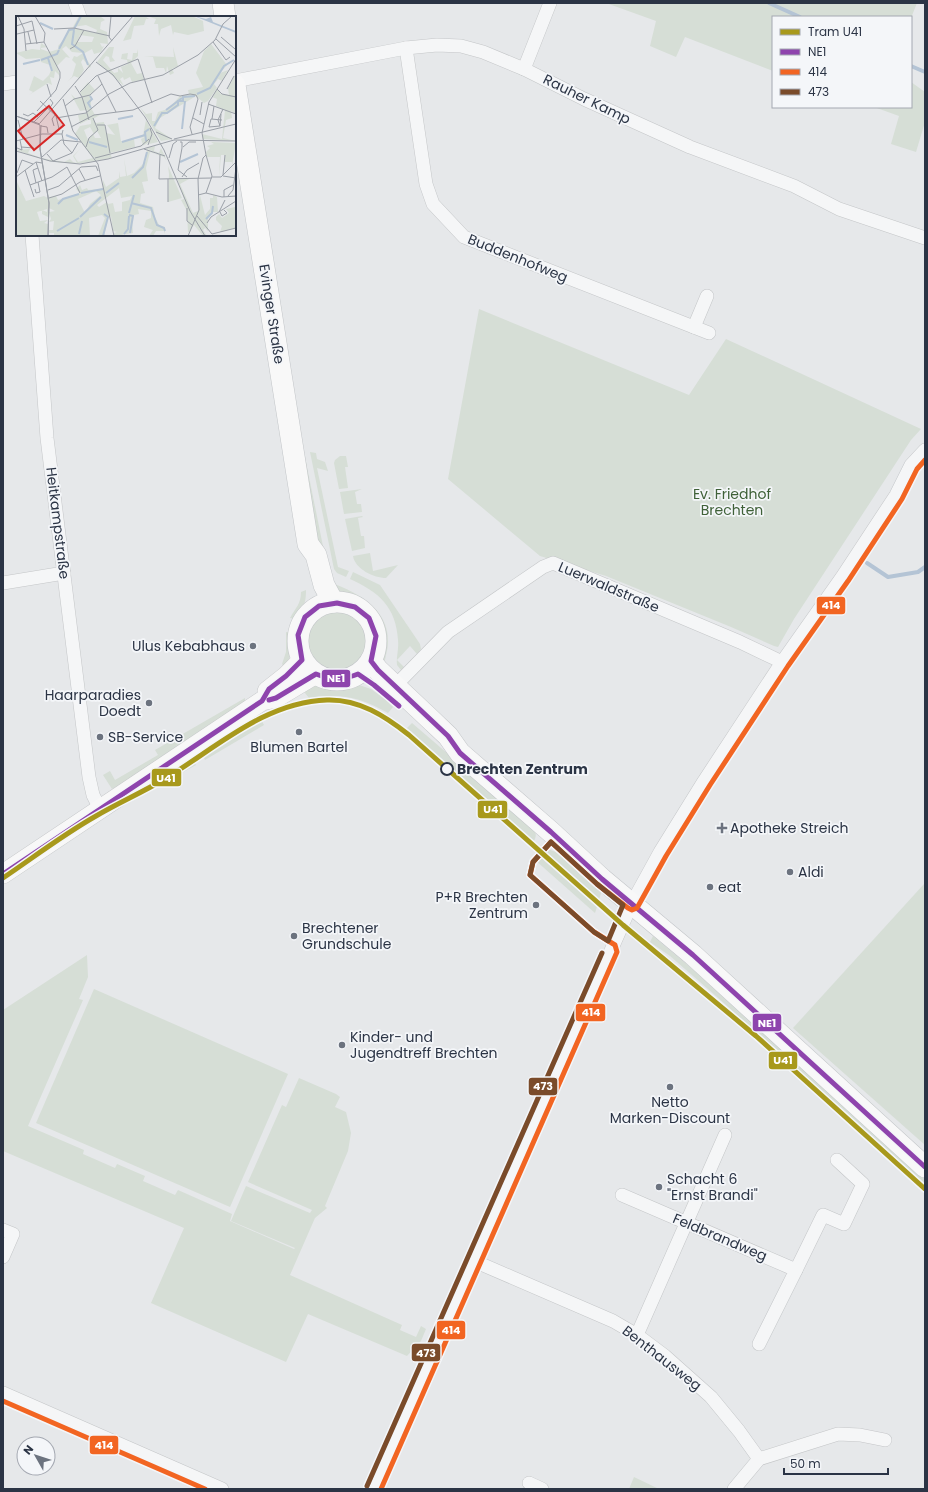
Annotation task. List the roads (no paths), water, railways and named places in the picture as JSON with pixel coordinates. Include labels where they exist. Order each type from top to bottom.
[{"type":"main road","points":[[223,3],[225,16]]},
{"type":"main road","name":"Evinger Straße","points":[[236,91],[308,544],[304,557],[313,610]]},
{"type":"main road","name":"Evinger Straße","points":[[308,544],[316,555],[324,585],[333,602]]},
{"type":"main road","points":[[333,602],[344,602],[354,605],[370,620],[375,629],[375,651],[364,668],[347,679],[326,679],[309,667],[298,649],[300,628],[305,618],[322,604],[333,602]]},
{"type":"main road","points":[[3,874],[262,701],[269,689],[286,676],[309,667]]},
{"type":"main road","points":[[364,668],[378,670],[448,736],[460,753]]},
{"type":"main road","points":[[364,668],[374,684],[442,743],[460,753],[551,832],[602,880],[692,955],[925,1167]]},
{"type":"street","points":[[75,3],[80,16]]},
{"type":"street","points":[[524,69],[550,3]]},
{"type":"street","name":"Rauher Kamp","points":[[236,81],[406,48],[437,45],[461,46],[483,52],[524,69],[584,99],[690,146],[794,186],[839,209],[925,238]]},
{"type":"street","name":"Buddenhofweg","points":[[406,48],[426,184],[433,204],[464,237],[709,333]]},
{"type":"street","points":[[3,84],[16,82]]},
{"type":"street","name":"Heitkampstraße","points":[[32,236],[47,438],[89,776],[93,795],[100,809]]},
{"type":"street","points":[[694,328],[707,296]]},
{"type":"street","points":[[373,1489],[576,1027],[632,904],[660,852],[704,781],[782,662],[824,604],[896,495],[911,465],[925,450]]},
{"type":"street","name":"Luerwaldstraße","points":[[396,686],[448,632],[543,567],[553,563],[740,642],[782,662]]},
{"type":"street","points":[[3,583],[64,573]]},
{"type":"street","points":[[637,1335],[725,1135]]},
{"type":"street","points":[[759,1344],[823,1215],[844,1224],[863,1184],[837,1160]]},
{"type":"street","name":"Feldbrandweg","points":[[622,1194],[796,1270]]},
{"type":"street","points":[[3,1230],[13,1234],[3,1257]]},
{"type":"street","name":"Benthausweg","points":[[474,1261],[613,1320],[637,1335],[665,1356],[711,1397],[739,1431],[759,1459]]},
{"type":"street","points":[[3,1393],[222,1489]]},
{"type":"street","points":[[734,1489],[759,1459],[838,1434],[885,1440]]},
{"type":"street","points":[[529,1483],[542,1489]]},
{"type":"waterway","points":[[769,3],[798,16]]},
{"type":"waterway","points":[[912,66],[925,72]]},
{"type":"waterway","points":[[867,563],[888,577],[918,572],[925,567]]},
{"type":"tram line","name":"U41","points":[[3,878],[84,823],[163,780],[241,729],[261,718],[282,709],[304,703],[327,700],[350,702],[381,715],[409,735],[623,925],[756,1036],[925,1189]]},
{"type":"place","name":"Ulus Kebabhaus","points":[[253,646]]},
{"type":"place","name":"Haarparadies Doedt","points":[[149,703]]},
{"type":"place","name":"Blumen Bartel","points":[[299,732]]},
{"type":"place","name":"SB-Service","points":[[100,737]]},
{"type":"place","name":"Brechten Zentrum","points":[[447,769]]},
{"type":"place","name":"Apotheke Streich","points":[[722,828]]},
{"type":"place","name":"Aldi","points":[[790,872]]},
{"type":"place","name":"eat","points":[[710,887]]},
{"type":"place","name":"P+R Brechten Zentrum","points":[[536,905]]},
{"type":"place","name":"Brechtener Grundschule","points":[[294,936]]},
{"type":"place","name":"Kinder- und Jugendtreff Brechten","points":[[342,1045]]},
{"type":"place","name":"Netto Marken-Discount","points":[[670,1087]]},
{"type":"place","name":"Schacht 6 \"Ernst Brandi\"","points":[[659,1187]]},
{"type":"park label","name":"Ev. Friedhof Brechten","points":[[732,502]]}]
